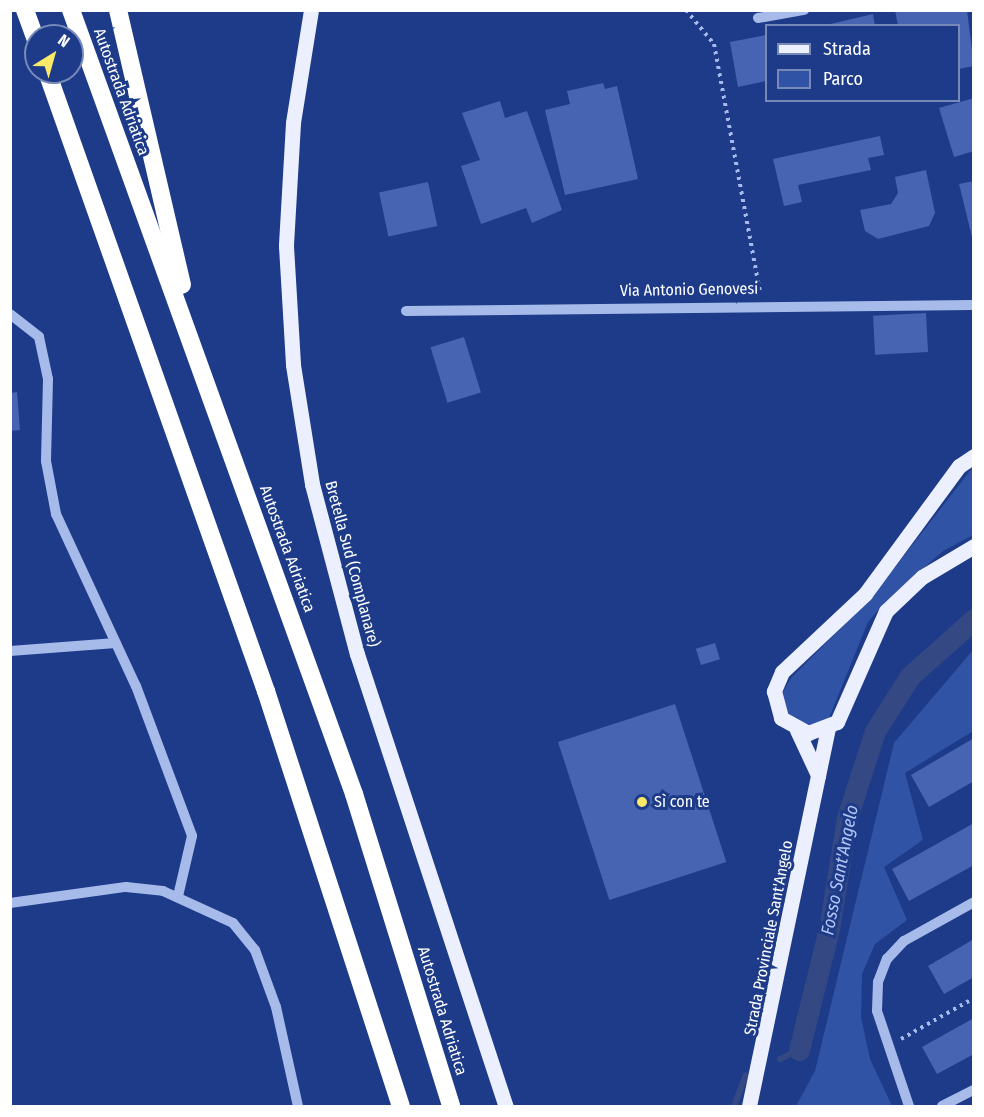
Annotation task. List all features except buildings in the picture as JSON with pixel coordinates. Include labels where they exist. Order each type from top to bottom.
[{"type":"highway","name":"Autostrada Adriatica","points":[[71,10],[354,794],[451,1107]]},
{"type":"highway","points":[[118,10],[199,360]]},
{"type":"highway","points":[[51,84],[266,691],[401,1107]]},
{"type":"main road","name":"Bretella Sud (Complanare)","points":[[311,10],[293,123],[286,246],[293,365],[312,484],[357,654],[506,1107]]},
{"type":"main road","points":[[818,775],[797,730],[776,710],[777,680],[865,594],[972,453]]},
{"type":"main road","points":[[797,730],[828,728],[844,712],[869,639],[886,611],[922,576],[974,546]]},
{"type":"main road","name":"Strada Provinciale Sant'Angelo","points":[[749,1107],[828,728]]},
{"type":"street","points":[[758,18],[804,10]]},
{"type":"street","name":"Via Antonio Genovesi","points":[[406,310],[761,303],[974,305]]},
{"type":"street","points":[[10,314],[39,337],[48,379],[49,488],[116,643],[192,836],[178,896]]},
{"type":"street","points":[[10,651],[116,643]]},
{"type":"street","points":[[10,903],[126,887],[178,896],[233,923],[255,950],[276,1007],[298,1107]]},
{"type":"street","points":[[909,1107],[879,1021],[878,982],[887,959],[904,941],[974,902]]},
{"type":"street","points":[[942,1107],[974,1090]]},
{"type":"path","points":[[686,10],[714,44],[761,303]]},
{"type":"path","points":[[896,1042],[974,998]]},
{"type":"green space","points":[[973,467],[973,535],[943,551],[886,601],[868,622],[829,718],[814,728],[797,722],[785,709],[782,694],[791,678],[872,597]]},
{"type":"green space","points":[[973,650],[973,731],[905,773],[923,840],[884,867],[907,920],[875,944],[862,974],[861,1017],[870,1059],[892,1106],[796,1106],[815,1071],[894,743]]},
{"type":"waterway","name":"Fosso Sant'Angelo","points":[[799,1050],[829,929],[847,818],[875,731],[910,676],[974,619]]},
{"type":"waterway","points":[[780,1059],[799,1050]]},
{"type":"waterway","points":[[734,1106],[746,1075]]},
{"type":"place","name":"Sì con te","points":[[642,802]]}]
